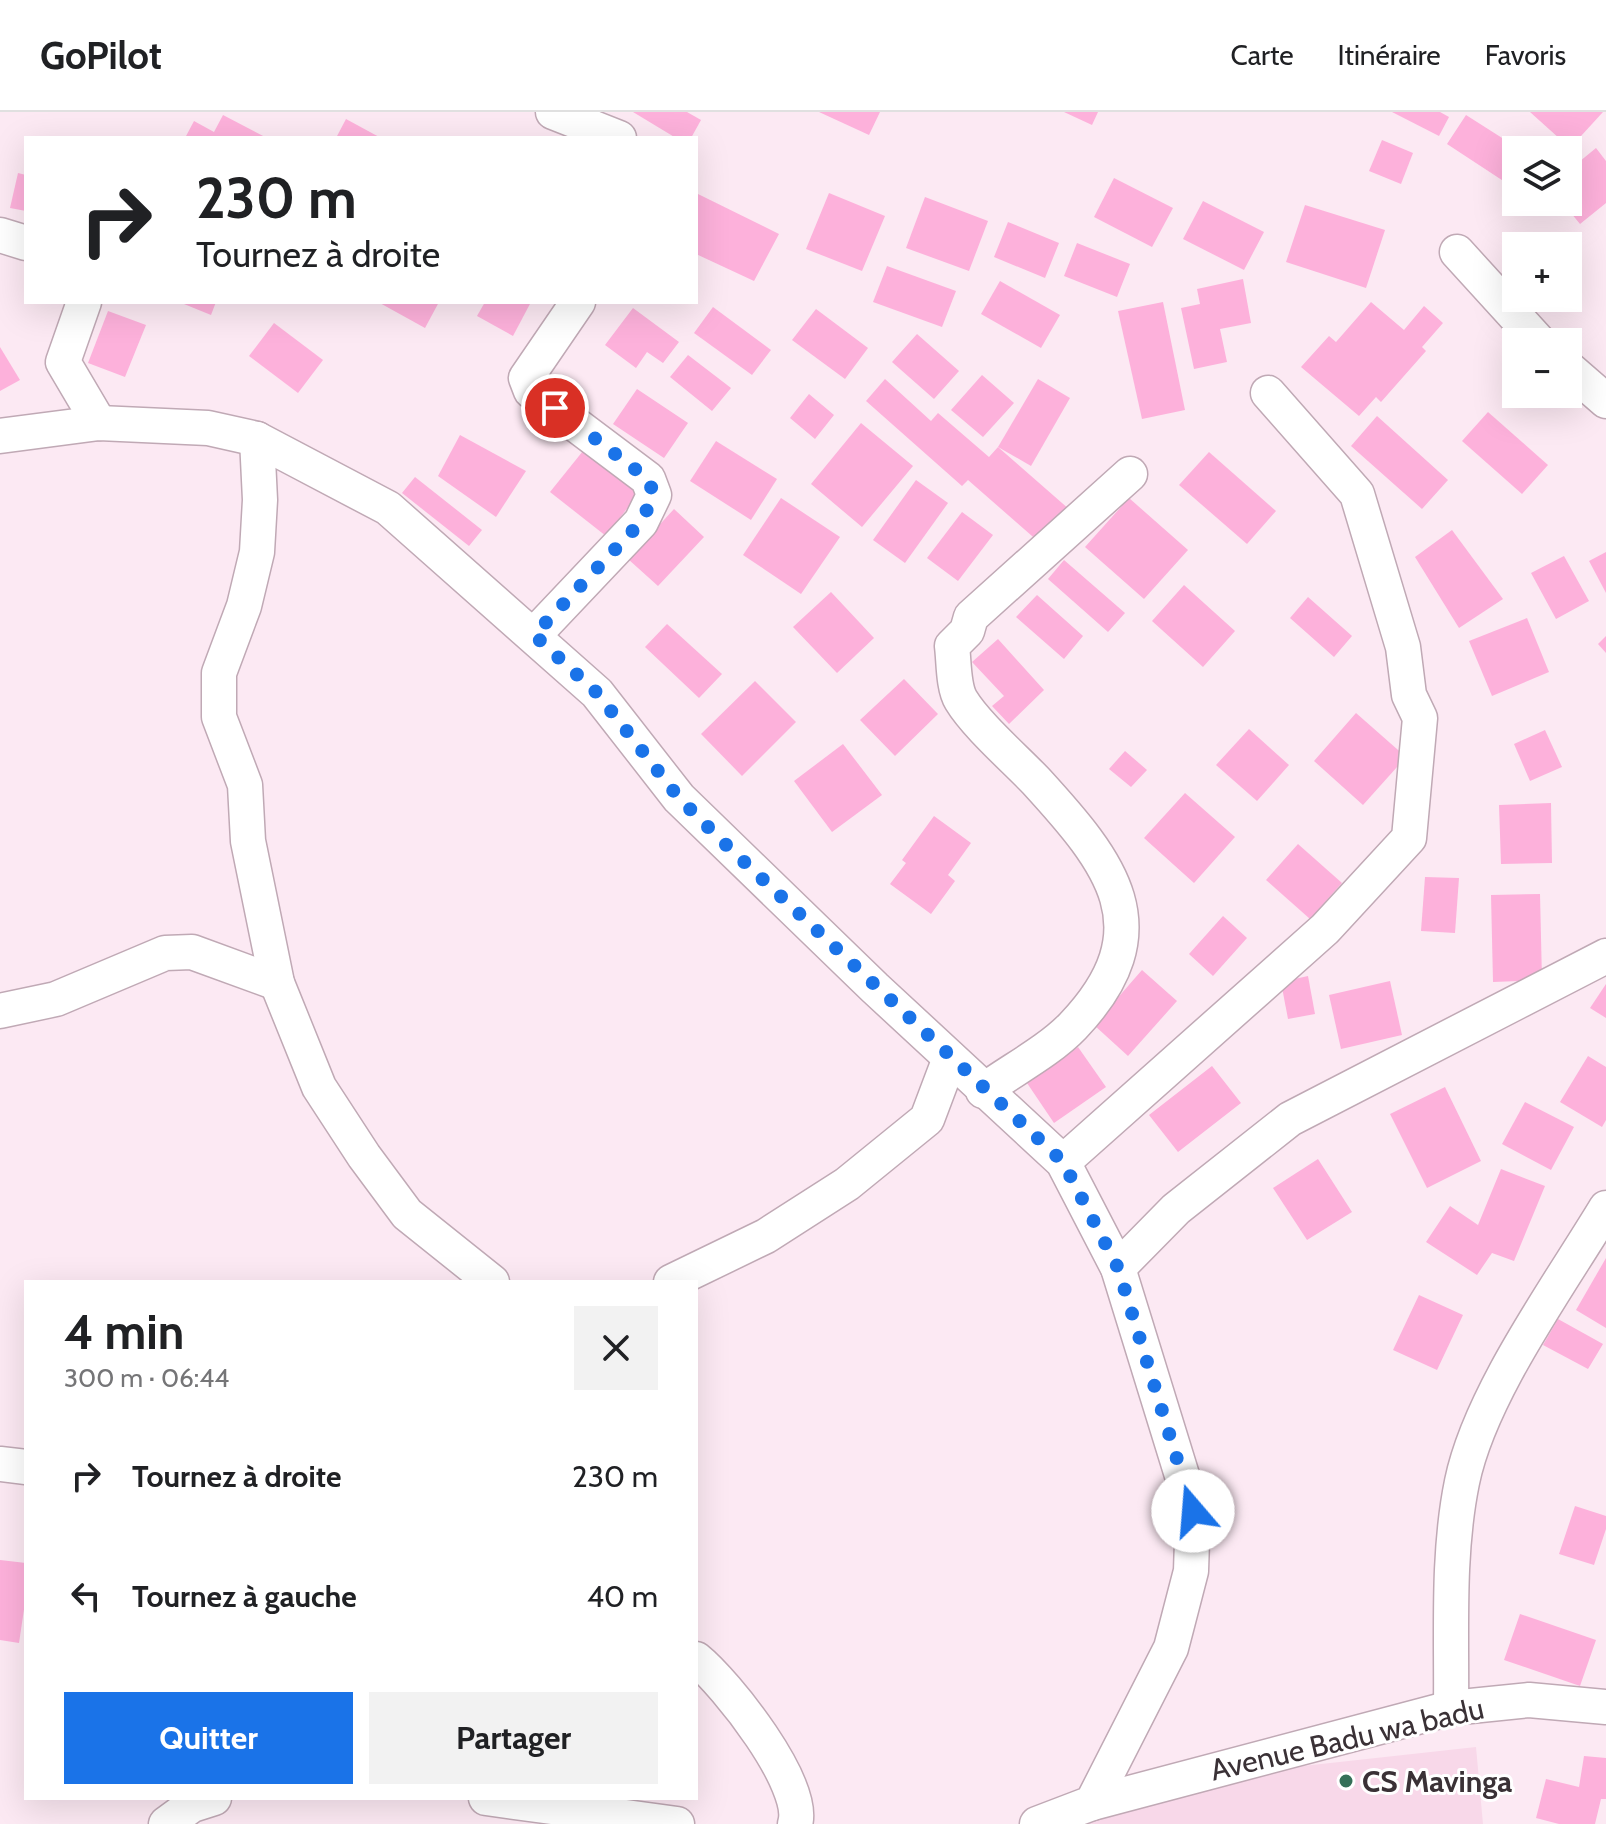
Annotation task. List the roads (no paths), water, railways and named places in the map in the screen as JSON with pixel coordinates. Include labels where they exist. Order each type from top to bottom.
[{"type":"street","points":[[553,112],[614,136]]},
{"type":"street","points":[[0,235],[24,242]]},
{"type":"street","points":[[1457,252],[1526,328]]},
{"type":"street","points":[[83,304],[63,362],[99,423]]},
{"type":"street","points":[[534,635],[641,522],[654,495],[648,479],[531,391],[526,378],[577,304]]},
{"type":"street","points":[[1582,380],[1606,401]]},
{"type":"street","points":[[1063,1162],[1325,929],[1409,838],[1420,718],[1409,695],[1403,647],[1357,494],[1268,393]]},
{"type":"street","points":[[0,436],[99,423],[208,428],[257,439],[388,508],[597,693],[679,798],[983,1091],[1063,1162],[1118,1268],[1193,1511],[1191,1571],[1171,1648],[1092,1803]]},
{"type":"street","points":[[257,439],[260,500],[257,552],[244,606],[219,673],[219,717],[245,785],[248,841],[277,983],[319,1087],[364,1156],[407,1214],[490,1280]]},
{"type":"street","points":[[983,1091],[1071,1028],[1102,989],[1119,959],[1123,931],[1116,897],[1088,838],[959,699],[952,646],[967,631],[971,617],[1130,474]]},
{"type":"street","points":[[0,1011],[56,999],[165,953],[192,952],[277,983]]},
{"type":"street","points":[[1118,1268],[1176,1209],[1290,1119],[1606,956]]},
{"type":"street","points":[[675,1280],[766,1236],[847,1184],[927,1119],[950,1058]]},
{"type":"street","points":[[1451,1708],[1454,1558],[1462,1482],[1482,1419],[1606,1208]]},
{"type":"street","points":[[0,1464],[24,1467]]},
{"type":"street","points":[[698,1661],[759,1733],[785,1772],[798,1815],[795,1824]]},
{"type":"street","name":"Avenue Badu wa badu","points":[[1037,1824],[1092,1803],[1451,1708],[1529,1700],[1606,1707]]},
{"type":"street","points":[[166,1824],[192,1805],[208,1800]]},
{"type":"street","points":[[501,1800],[677,1824]]},
{"type":"place","name":"CS Mavinga","points":[[1346,1781]]}]
